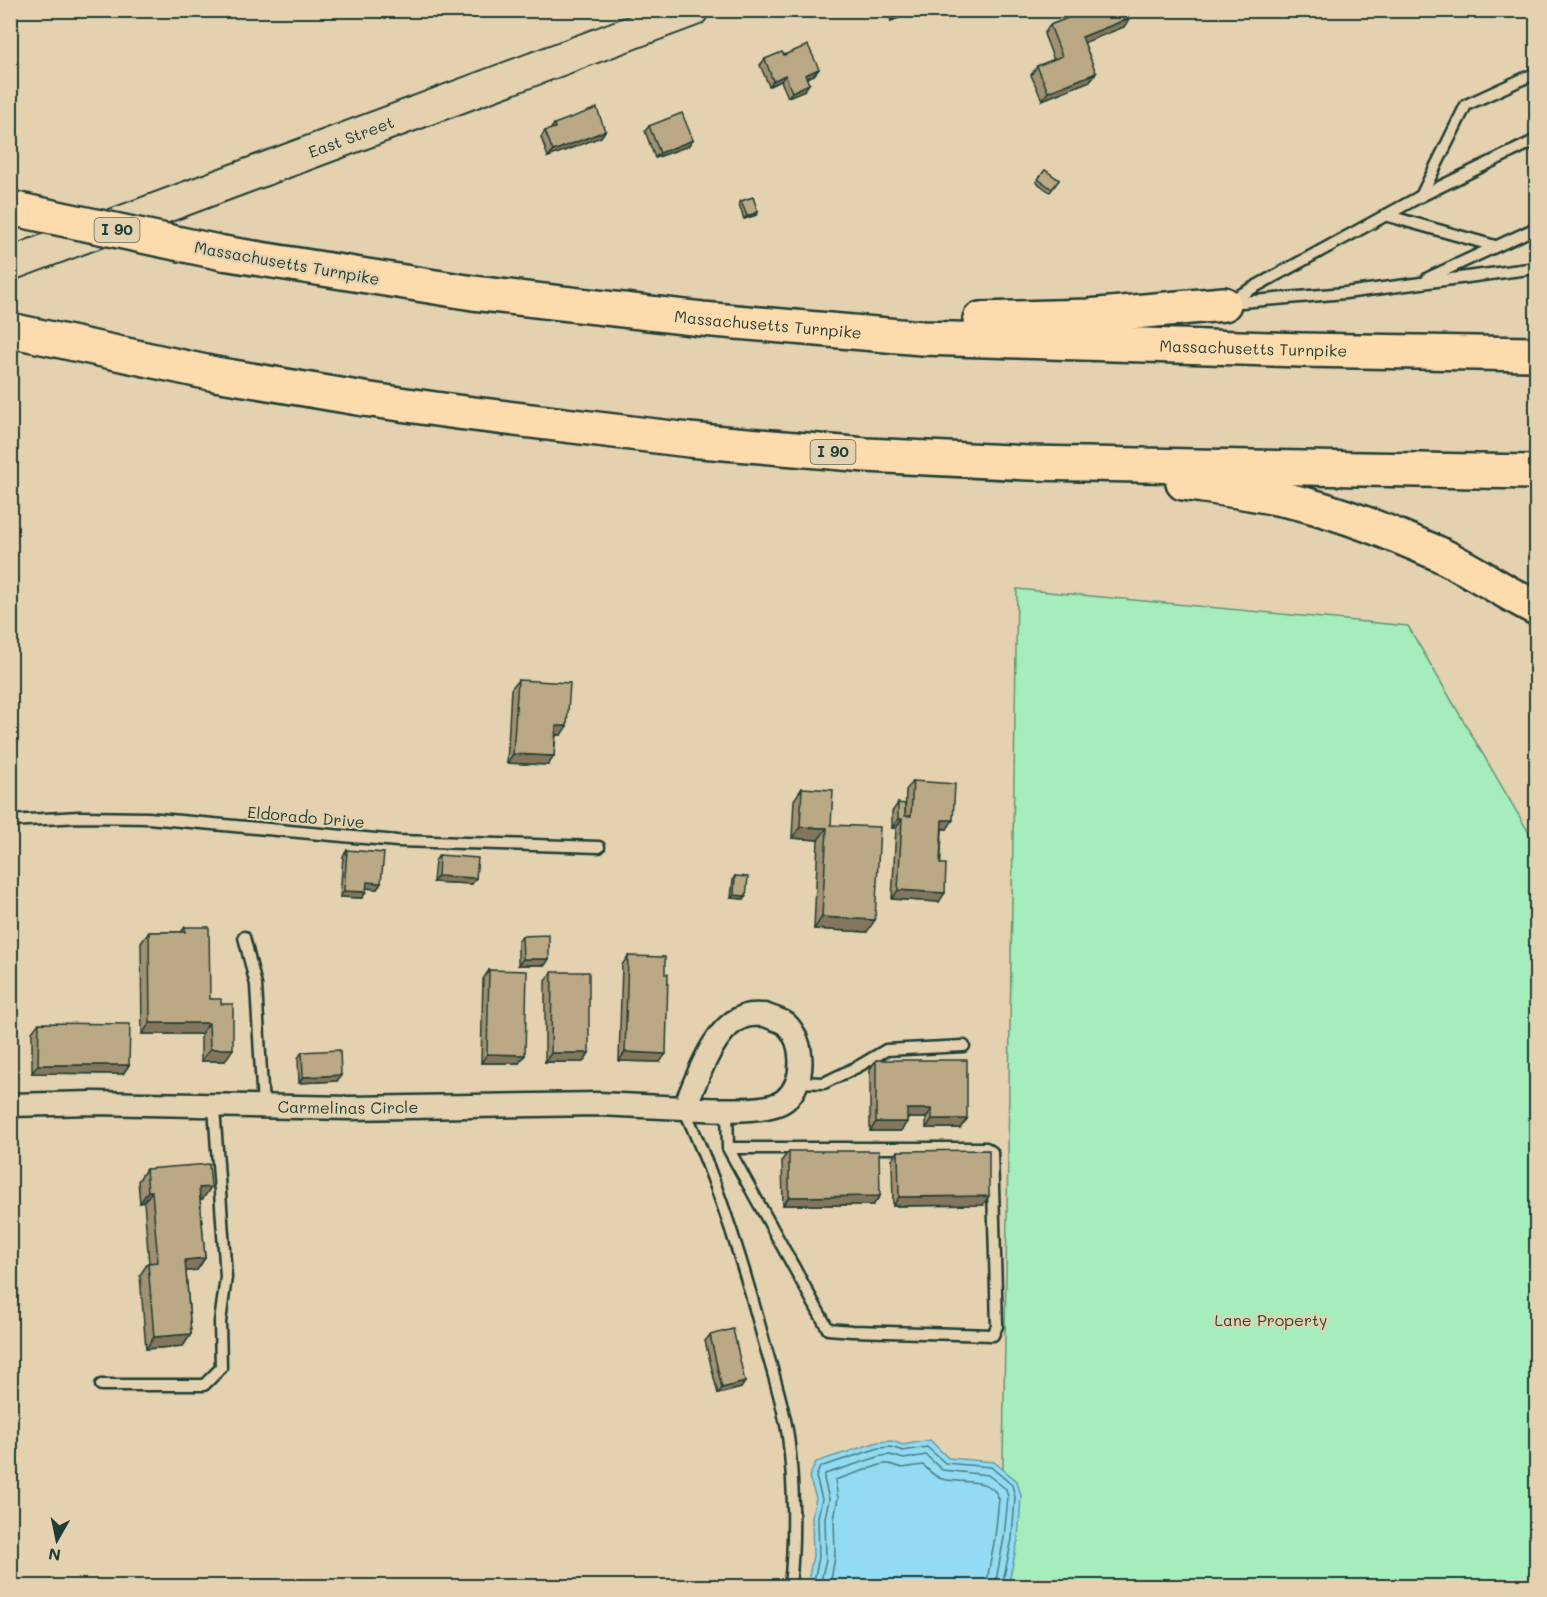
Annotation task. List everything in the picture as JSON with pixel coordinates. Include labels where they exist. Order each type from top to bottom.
[{"type":"highway","name":"Massachusetts Turnpike","points":[[10,208],[223,253],[473,293],[702,319],[922,338],[1301,350],[1536,354]]},
{"type":"highway","points":[[702,319],[995,319],[1088,316],[1224,304]]},
{"type":"highway","name":"I 90","points":[[10,330],[215,374],[364,399],[688,440],[866,454],[1054,464],[1536,472]]},
{"type":"highway","points":[[1054,464],[1257,494],[1304,504],[1350,518],[1436,553],[1477,573],[1536,608]]},
{"type":"main road","name":"East Street","points":[[10,264],[692,10]]},
{"type":"street","points":[[684,1108],[713,1046],[726,1028],[745,1016],[765,1015],[785,1023],[799,1043],[801,1064],[797,1082]]},
{"type":"street","name":"Carmelinas Circle","points":[[10,1105],[476,1107],[599,1104],[727,1110],[767,1107],[785,1101],[797,1082]]},
{"type":"lane","points":[[1421,196],[1466,105],[1536,73]]},
{"type":"lane","points":[[1224,304],[1421,196],[1536,140]]},
{"type":"lane","points":[[1385,215],[1496,246]]},
{"type":"lane","points":[[1420,282],[1536,228]]},
{"type":"lane","points":[[1224,304],[1345,293],[1536,268]]},
{"type":"lane","name":"Eldorado Drive","points":[[10,821],[79,817],[148,818],[397,841],[599,847]]},
{"type":"lane","points":[[244,937],[256,985],[263,1107]]},
{"type":"lane","points":[[797,1082],[824,1083],[886,1050],[964,1046]]},
{"type":"lane","points":[[101,1386],[204,1385],[221,1368],[220,1322],[226,1277],[214,1107]]},
{"type":"lane","points":[[684,1108],[705,1155],[729,1219],[760,1324],[788,1434],[792,1487],[790,1587]]},
{"type":"lane","points":[[727,1110],[728,1148],[828,1329],[852,1332],[993,1335],[997,1326],[992,1152],[986,1148],[728,1148]]},
{"type":"green space","name":"Lane Property","points":[[1017,589],[1408,626],[1536,845],[1536,1586],[1001,1586]]},
{"type":"water","points":[[930,1440],[948,1458],[994,1462],[1017,1481],[1021,1496],[1018,1540],[1008,1586],[807,1586],[813,1556],[812,1516],[816,1498],[809,1477],[816,1462],[878,1442],[892,1441],[903,1445]]},
{"type":"building","points":[[894,10],[908,10],[895,15]]},
{"type":"building","points":[[1088,10],[1127,10],[1130,18],[1082,37],[1096,73],[1048,92],[1037,66],[1062,56],[1050,25]]},
{"type":"building","points":[[808,45],[819,69],[805,75],[809,84],[792,92],[785,75],[773,81],[765,59],[782,52],[784,55]]},
{"type":"building","points":[[597,108],[605,131],[553,151],[545,131],[555,128],[554,124]]},
{"type":"building","points":[[682,113],[693,140],[660,153],[649,126]]},
{"type":"building","points":[[1045,170],[1059,180],[1052,189],[1038,179]]},
{"type":"building","points":[[753,197],[758,212],[747,216],[741,201]]},
{"type":"building","points":[[518,680],[570,683],[567,726],[556,726],[554,756],[513,754]]},
{"type":"building","points":[[913,781],[955,784],[953,820],[942,820],[940,864],[946,864],[945,893],[898,890],[902,819],[898,819],[898,803],[905,804],[905,816],[911,816]]},
{"type":"building","points":[[802,788],[833,790],[831,825],[880,827],[875,920],[822,917],[827,828],[800,827]]},
{"type":"building","points":[[347,850],[384,853],[381,883],[367,882],[366,892],[344,891]]},
{"type":"building","points":[[439,855],[478,858],[476,878],[438,876]]},
{"type":"building","points":[[735,876],[748,877],[746,896],[734,895]]},
{"type":"building","points":[[185,927],[209,927],[210,999],[221,999],[221,1004],[233,1004],[233,1049],[210,1049],[209,1023],[150,1023],[149,932],[185,932]]},
{"type":"building","points":[[549,935],[549,959],[523,959],[522,936]]},
{"type":"building","points":[[628,956],[665,957],[665,974],[668,974],[666,1054],[625,1052]]},
{"type":"building","points":[[489,970],[527,971],[525,1055],[487,1054]]},
{"type":"building","points":[[552,972],[589,972],[589,1053],[551,1053]]},
{"type":"building","points":[[39,1023],[130,1024],[129,1065],[38,1065]]},
{"type":"building","points":[[340,1050],[341,1075],[303,1077],[302,1052]]},
{"type":"building","points":[[876,1060],[967,1060],[967,1119],[932,1119],[932,1109],[907,1109],[907,1122],[876,1122]]},
{"type":"building","points":[[989,1150],[989,1196],[899,1197],[898,1151]]},
{"type":"building","points":[[789,1151],[879,1151],[880,1196],[789,1197]]},
{"type":"building","points":[[209,1164],[211,1187],[199,1188],[205,1258],[185,1260],[191,1334],[154,1337],[148,1263],[158,1262],[152,1191],[148,1191],[146,1169]]},
{"type":"building","points":[[733,1329],[745,1382],[722,1388],[710,1335]]}]
